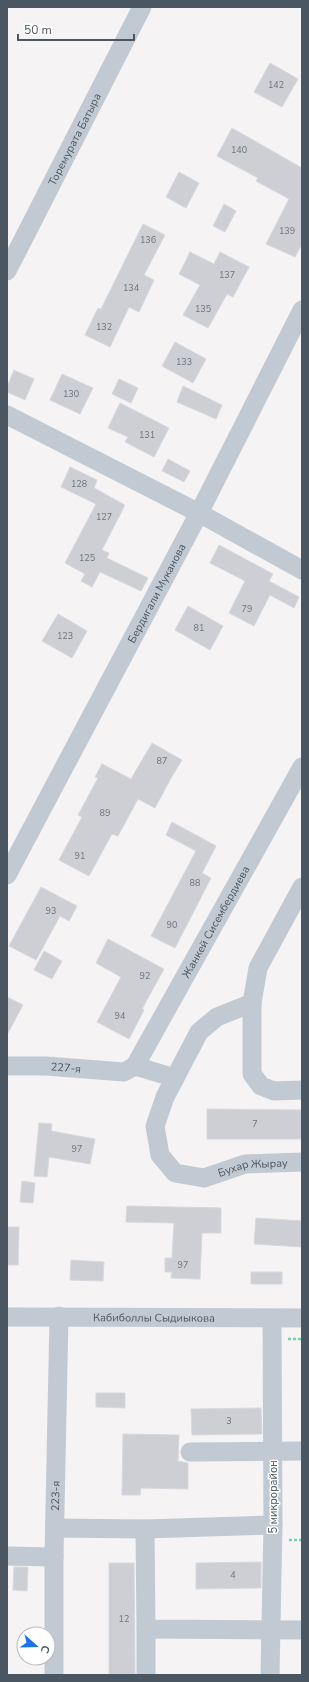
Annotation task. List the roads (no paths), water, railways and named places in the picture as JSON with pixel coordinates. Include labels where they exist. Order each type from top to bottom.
[{"type":"street","name":"Торемурата Батыра","points":[[7,269],[142,7]]},
{"type":"street","name":"Бердигали Муканова","points":[[7,875],[199,513],[302,310]]},
{"type":"street","points":[[7,415],[199,513],[302,570]]},
{"type":"street","name":"Жанкей Сисембердиева","points":[[130,1069],[302,767]]},
{"type":"street","points":[[302,888],[258,968],[252,1003],[252,1074],[261,1086],[274,1091],[302,1090]]},
{"type":"street","points":[[175,1078],[199,1032],[218,1017],[252,1003]]},
{"type":"street","name":"227-я","points":[[7,1066],[130,1069],[175,1078]]},
{"type":"street","name":"Бухар Жырау","points":[[175,1078],[165,1096],[154,1126],[160,1155],[175,1173],[204,1178],[245,1164],[302,1162]]},
{"type":"street","name":"223-я","points":[[54,1675],[54,1557],[59,1316]]},
{"type":"street","name":"Кабиболлы Сыдиыкова","points":[[7,1317],[302,1318]]},
{"type":"street","name":"5 микрорайон","points":[[270,1675],[273,1525],[272,1318]]},
{"type":"street","points":[[190,1452],[302,1451]]},
{"type":"street","points":[[55,1528],[145,1529],[273,1525]]},
{"type":"street","points":[[145,1529],[146,1675]]},
{"type":"street","points":[[7,1556],[54,1557]]},
{"type":"street","points":[[146,1629],[302,1630]]}]
